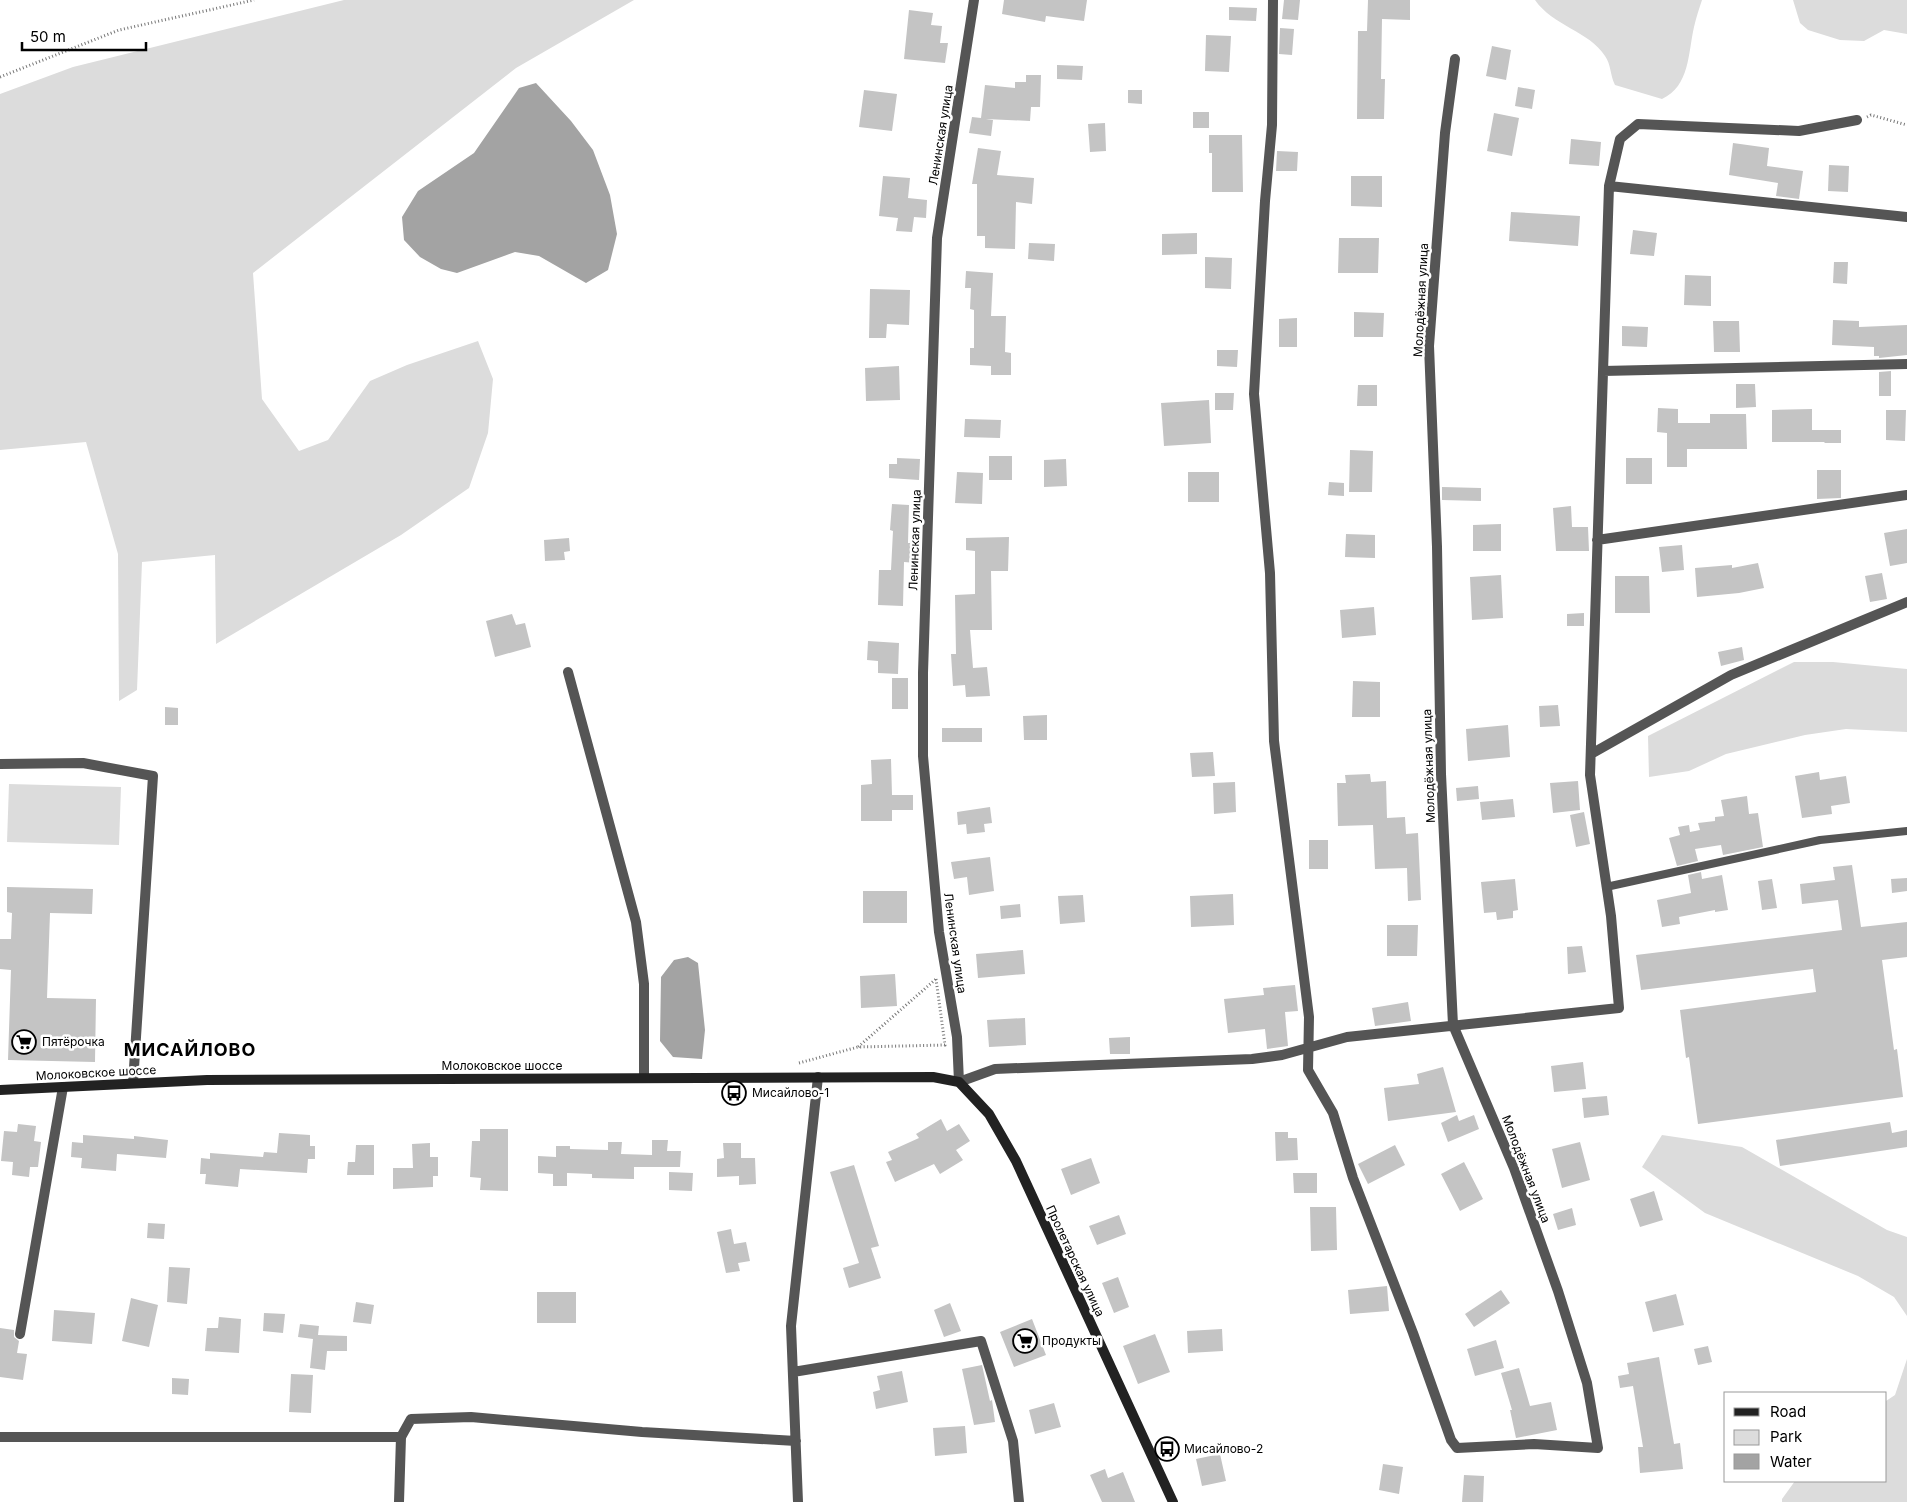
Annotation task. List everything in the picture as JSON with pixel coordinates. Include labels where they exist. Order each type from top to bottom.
[{"type":"main road","name":"Молоковское шоссе","points":[[0,1090],[217,1080],[818,1076],[933,1077],[960,1082]]},
{"type":"main road","name":"Пролетарская улица","points":[[960,1082],[989,1114],[1016,1162],[1173,1502]]},
{"type":"street","name":"Ленинская улица","points":[[960,1082],[957,1037],[937,912],[923,756],[923,673],[937,238],[974,0]]},
{"type":"street","points":[[1273,0],[1272,126],[1254,394],[1270,573],[1274,741],[1309,1017],[1308,1048]]},
{"type":"street","name":"Молодёжная улица","points":[[1308,1048],[1308,1070],[1333,1113],[1352,1178],[1417,1342],[1451,1440],[1457,1448],[1534,1444],[1598,1448],[1587,1383],[1558,1291],[1514,1168],[1453,1025],[1441,774],[1437,547],[1429,346],[1445,133],[1455,59]]},
{"type":"street","points":[[960,1082],[995,1069],[1252,1058],[1282,1055],[1348,1037],[1619,1008],[1606,887],[1590,775],[1609,186],[1620,139],[1638,124],[1799,132],[1857,120]]},
{"type":"street","points":[[1609,186],[1907,217]]},
{"type":"street","points":[[1603,371],[1907,364]]},
{"type":"street","points":[[1597,540],[1907,495]]},
{"type":"street","points":[[1591,754],[1731,675],[1907,602]]},
{"type":"street","points":[[568,672],[636,922],[644,984],[644,1078]]},
{"type":"street","points":[[0,764],[83,763],[153,776],[133,1083]]},
{"type":"street","points":[[798,1502],[791,1326],[818,1076]]},
{"type":"street","points":[[20,1334],[63,1087]]},
{"type":"street","points":[[793,1372],[981,1341],[1013,1442],[1019,1502]]},
{"type":"street","points":[[399,1502],[401,1437],[411,1419],[472,1416],[642,1432],[796,1441]]},
{"type":"street","points":[[0,1437],[401,1437]]},
{"type":"lane","points":[[1606,887],[1820,840],[1907,831]]},
{"type":"path","points":[[0,77],[119,30],[254,0]]},
{"type":"path","points":[[1857,120],[1871,116],[1907,125]]},
{"type":"path","points":[[936,979],[944,1045],[858,1047],[880,1028],[936,979]]},
{"type":"green space","points":[[344,0],[634,0],[516,68],[253,273],[262,399],[299,451],[328,440],[370,381],[407,365],[478,341],[493,379],[488,433],[469,488],[401,535],[216,644],[215,555],[142,562],[137,690],[119,701],[118,554],[86,442],[0,450],[0,94],[73,67]]},
{"type":"green space","points":[[1535,0],[1702,0],[1683,77],[1678,86],[1662,99],[1615,85],[1607,59],[1598,47],[1551,16]]},
{"type":"green space","points":[[1793,0],[1907,0],[1907,34],[1884,30],[1864,41],[1840,40],[1808,30],[1800,23]]},
{"type":"green space","points":[[1794,662],[1833,662],[1907,669],[1907,732],[1846,729],[1805,735],[1726,754],[1689,771],[1649,777],[1648,736]]},
{"type":"green space","points":[[9,784],[121,787],[119,845],[7,842]]},
{"type":"green space","points":[[1662,1135],[1742,1147],[1887,1230],[1907,1237],[1907,1316],[1894,1297],[1858,1276],[1705,1213],[1642,1167]]},
{"type":"green space","points":[[1907,1359],[1907,1502],[1782,1502],[1782,1499],[1794,1482],[1887,1482],[1887,1400],[1895,1395]]},
{"type":"water","points":[[536,83],[571,121],[593,150],[610,195],[617,234],[608,270],[586,283],[539,256],[515,252],[457,273],[441,269],[420,257],[404,240],[402,217],[418,191],[474,153],[519,88]]},
{"type":"water","points":[[688,957],[698,963],[705,1030],[702,1059],[673,1057],[660,1041],[661,977],[674,960]]},
{"type":"building","points":[[1004,0],[1087,0],[1084,21],[1046,16],[1045,22],[1002,14]]},
{"type":"building","points":[[1284,0],[1300,0],[1298,20],[1282,19]]},
{"type":"building","points":[[1368,0],[1410,0],[1410,20],[1382,19],[1381,79],[1385,79],[1384,119],[1357,119],[1358,31],[1367,31]]},
{"type":"building","points":[[1229,7],[1257,8],[1256,21],[1229,20]]},
{"type":"building","points":[[909,10],[933,13],[931,25],[942,26],[940,43],[948,43],[945,63],[904,59]]},
{"type":"building","points":[[1280,28],[1294,29],[1292,55],[1279,54]]},
{"type":"building","points":[[1206,35],[1231,36],[1229,72],[1205,71]]},
{"type":"building","points":[[1492,46],[1511,50],[1506,80],[1486,76]]},
{"type":"building","points":[[1057,65],[1083,66],[1082,80],[1057,79]]},
{"type":"building","points":[[1026,75],[1041,75],[1040,107],[1031,107],[1030,121],[986,119],[993,120],[991,136],[969,133],[972,117],[981,118],[985,85],[1015,88],[1015,82],[1026,82]]},
{"type":"building","points":[[1518,87],[1535,90],[1532,109],[1515,106]]},
{"type":"building","points":[[864,90],[897,94],[892,131],[859,127]]},
{"type":"building","points":[[1128,90],[1142,90],[1142,104],[1128,103]]},
{"type":"building","points":[[1193,112],[1209,112],[1209,128],[1193,128]]},
{"type":"building","points":[[1494,113],[1519,118],[1512,156],[1487,151]]},
{"type":"building","points":[[1105,123],[1106,151],[1090,152],[1088,124]]},
{"type":"building","points":[[1209,135],[1242,135],[1243,192],[1212,192],[1212,153],[1209,153]]},
{"type":"building","points":[[1571,139],[1601,142],[1599,166],[1569,164]]},
{"type":"building","points":[[1733,143],[1769,148],[1767,166],[1803,171],[1799,199],[1776,196],[1778,183],[1729,175]]},
{"type":"building","points":[[978,148],[1001,151],[997,175],[1034,178],[1032,204],[1016,202],[1015,249],[985,248],[985,236],[977,236],[977,184],[972,184]]},
{"type":"building","points":[[1277,151],[1298,152],[1297,171],[1276,171]]},
{"type":"building","points":[[1829,165],[1849,166],[1848,192],[1828,191]]},
{"type":"building","points":[[883,176],[910,178],[908,198],[927,200],[926,218],[914,217],[912,232],[896,231],[898,218],[879,216]]},
{"type":"building","points":[[1351,176],[1382,176],[1382,207],[1351,206]]},
{"type":"building","points":[[1511,212],[1580,216],[1578,246],[1509,241]]},
{"type":"building","points":[[1633,230],[1657,233],[1654,256],[1630,254]]},
{"type":"building","points":[[1197,233],[1197,254],[1162,255],[1162,234]]},
{"type":"building","points":[[1339,238],[1379,238],[1378,273],[1338,273]]},
{"type":"building","points":[[1029,243],[1055,244],[1054,261],[1028,259]]},
{"type":"building","points":[[1205,257],[1232,258],[1231,289],[1205,288]]},
{"type":"building","points":[[1834,262],[1848,262],[1847,284],[1833,283]]},
{"type":"building","points":[[966,271],[993,273],[991,316],[1006,316],[1005,352],[1011,353],[1011,375],[991,375],[991,366],[970,365],[970,348],[974,348],[974,310],[970,309],[971,288],[965,288]]},
{"type":"building","points":[[1685,275],[1711,276],[1711,306],[1684,305]]},
{"type":"building","points":[[870,289],[910,290],[909,325],[887,324],[886,338],[869,338]]},
{"type":"building","points":[[1354,312],[1384,313],[1383,337],[1354,337]]},
{"type":"building","points":[[1297,318],[1297,347],[1279,347],[1279,319]]},
{"type":"building","points":[[1833,320],[1859,321],[1859,327],[1907,325],[1907,355],[1879,358],[1879,356],[1874,356],[1874,347],[1832,345]]},
{"type":"building","points":[[1713,321],[1739,321],[1740,352],[1714,352]]},
{"type":"building","points":[[1622,326],[1648,327],[1647,347],[1622,346]]},
{"type":"building","points":[[1217,350],[1238,350],[1237,367],[1217,366]]},
{"type":"building","points":[[899,366],[900,400],[866,401],[865,368]]},
{"type":"building","points":[[1891,371],[1891,396],[1879,396],[1879,372]]},
{"type":"building","points":[[1736,384],[1755,384],[1756,407],[1736,408]]},
{"type":"building","points":[[1358,385],[1377,385],[1377,406],[1357,406]]},
{"type":"building","points":[[1215,393],[1234,393],[1233,410],[1215,410]]},
{"type":"building","points":[[1209,400],[1211,443],[1164,446],[1161,403]]},
{"type":"building","points":[[1658,408],[1678,409],[1678,423],[1710,423],[1710,414],[1746,414],[1747,449],[1687,449],[1687,467],[1667,467],[1667,433],[1657,432]]},
{"type":"building","points":[[1812,409],[1812,430],[1841,430],[1841,443],[1772,442],[1772,410]]},
{"type":"building","points":[[1886,410],[1906,410],[1905,441],[1886,440]]},
{"type":"building","points":[[965,419],[1001,420],[1000,438],[964,437]]},
{"type":"building","points":[[1350,450],[1373,451],[1372,492],[1349,492]]},
{"type":"building","points":[[989,456],[1012,456],[1012,480],[989,480]]},
{"type":"building","points":[[897,458],[920,459],[919,480],[889,478],[889,464],[897,464]]},
{"type":"building","points":[[1626,458],[1652,458],[1652,484],[1626,484]]},
{"type":"building","points":[[1066,459],[1067,486],[1044,487],[1044,460]]},
{"type":"building","points":[[1817,470],[1841,470],[1841,498],[1817,499]]},
{"type":"building","points":[[957,472],[983,473],[982,504],[955,503]]},
{"type":"building","points":[[1188,472],[1219,472],[1219,502],[1188,502]]},
{"type":"building","points":[[1329,482],[1344,483],[1344,496],[1328,495]]},
{"type":"building","points":[[1442,487],[1481,488],[1481,501],[1442,500]]},
{"type":"building","points":[[892,504],[909,505],[908,543],[917,543],[916,563],[904,562],[903,606],[878,605],[879,570],[891,570],[893,531],[890,530]]},
{"type":"building","points":[[1571,506],[1572,527],[1588,527],[1589,551],[1556,551],[1553,508]]},
{"type":"building","points":[[1501,524],[1501,551],[1473,551],[1473,525]]},
{"type":"building","points":[[1907,529],[1907,563],[1890,566],[1884,533]]},
{"type":"building","points":[[1346,534],[1375,535],[1375,558],[1345,557]]},
{"type":"building","points":[[1009,537],[1008,571],[991,571],[992,630],[970,630],[973,668],[987,667],[990,696],[966,697],[965,685],[953,686],[951,654],[956,654],[955,595],[975,594],[975,551],[966,550],[966,538]]},
{"type":"building","points":[[569,538],[570,551],[564,552],[565,560],[545,561],[544,540]]},
{"type":"building","points":[[1682,545],[1684,570],[1662,572],[1659,547]]},
{"type":"building","points":[[1758,563],[1764,588],[1739,593],[1697,597],[1695,568],[1732,565],[1732,568]]},
{"type":"building","points":[[1882,573],[1887,599],[1870,602],[1865,576]]},
{"type":"building","points":[[1501,575],[1503,618],[1472,620],[1470,577]]},
{"type":"building","points":[[1615,576],[1649,576],[1650,613],[1615,613]]},
{"type":"building","points":[[1374,607],[1376,635],[1342,638],[1340,610]]},
{"type":"building","points":[[1584,613],[1584,626],[1567,626],[1567,614]]},
{"type":"building","points":[[512,614],[516,625],[525,623],[531,647],[495,657],[486,621]]},
{"type":"building","points":[[868,641],[899,643],[898,674],[878,673],[878,661],[867,660]]},
{"type":"building","points":[[1742,647],[1744,660],[1721,666],[1718,652]]},
{"type":"building","points":[[892,678],[908,678],[908,709],[892,709]]},
{"type":"building","points":[[1353,681],[1380,682],[1380,717],[1352,717]]},
{"type":"building","points":[[1558,705],[1560,726],[1540,727],[1539,706]]},
{"type":"building","points":[[165,707],[178,708],[178,725],[165,725]]},
{"type":"building","points":[[1047,715],[1047,740],[1024,740],[1023,716]]},
{"type":"building","points":[[1508,725],[1510,757],[1468,761],[1466,729]]},
{"type":"building","points":[[942,728],[982,728],[982,742],[942,742]]},
{"type":"building","points":[[1213,752],[1215,776],[1192,777],[1190,753]]},
{"type":"building","points":[[891,759],[892,795],[913,795],[913,810],[892,810],[892,821],[861,821],[861,785],[872,784],[871,760]]},
{"type":"building","points":[[1819,772],[1820,780],[1846,776],[1850,803],[1831,806],[1832,814],[1802,818],[1795,776]]},
{"type":"building","points":[[1370,774],[1371,782],[1386,781],[1387,818],[1405,817],[1406,834],[1418,833],[1421,900],[1408,901],[1407,868],[1375,869],[1373,825],[1338,826],[1337,783],[1346,783],[1345,775]]},
{"type":"building","points":[[1578,781],[1580,810],[1553,813],[1550,783]]},
{"type":"building","points":[[1235,782],[1236,812],[1214,814],[1213,783]]},
{"type":"building","points":[[1478,786],[1479,799],[1457,801],[1456,788]]},
{"type":"building","points":[[1747,796],[1749,814],[1758,813],[1763,847],[1723,855],[1721,845],[1695,849],[1698,861],[1677,866],[1669,838],[1680,835],[1678,827],[1689,825],[1690,832],[1700,830],[1698,823],[1715,821],[1715,817],[1724,816],[1721,800]]},
{"type":"building","points":[[1513,799],[1515,817],[1482,820],[1480,802]]},
{"type":"building","points":[[990,807],[992,823],[984,824],[985,832],[967,834],[966,824],[958,825],[957,812]]},
{"type":"building","points":[[1584,812],[1590,844],[1576,847],[1570,815]]},
{"type":"building","points":[[1309,840],[1328,840],[1328,869],[1309,869]]},
{"type":"building","points":[[990,857],[994,891],[969,895],[967,877],[954,879],[951,862]]},
{"type":"building","points":[[1852,865],[1861,927],[1907,922],[1907,957],[1882,960],[1894,1050],[1897,1049],[1903,1097],[1698,1124],[1689,1057],[1686,1058],[1680,1010],[1816,992],[1813,969],[1641,990],[1636,955],[1842,930],[1838,900],[1802,904],[1800,884],[1835,880],[1833,867]]},
{"type":"building","points":[[1701,872],[1702,879],[1722,875],[1728,910],[1715,912],[1715,910],[1679,917],[1680,924],[1662,927],[1657,900],[1691,893],[1688,875]]},
{"type":"building","points":[[1907,878],[1907,891],[1892,893],[1891,879]]},
{"type":"building","points":[[1515,879],[1518,910],[1513,911],[1513,918],[1497,920],[1496,912],[1484,913],[1481,882]]},
{"type":"building","points":[[1772,879],[1777,908],[1762,910],[1758,881]]},
{"type":"building","points":[[7,887],[93,889],[92,914],[50,913],[47,998],[96,999],[95,1062],[8,1060],[11,970],[0,969],[0,939],[11,939],[12,913],[7,912]]},
{"type":"building","points":[[863,891],[907,891],[907,923],[863,923]]},
{"type":"building","points":[[1233,894],[1234,925],[1191,927],[1190,896]]},
{"type":"building","points":[[1083,895],[1085,922],[1060,924],[1058,896]]},
{"type":"building","points":[[1020,904],[1021,917],[1001,919],[1000,906]]},
{"type":"building","points":[[1387,925],[1418,925],[1417,956],[1387,956]]},
{"type":"building","points":[[1582,946],[1586,972],[1568,974],[1567,947]]},
{"type":"building","points":[[1023,950],[1025,974],[978,978],[976,954]]},
{"type":"building","points":[[895,974],[897,1006],[861,1008],[860,976]]},
{"type":"building","points":[[1295,985],[1298,1011],[1285,1012],[1288,1046],[1267,1049],[1265,1029],[1228,1033],[1224,999],[1264,995],[1263,988]]},
{"type":"building","points":[[1408,1002],[1411,1021],[1375,1026],[1372,1008]]},
{"type":"building","points":[[1025,1018],[1026,1045],[989,1047],[987,1020]]},
{"type":"building","points":[[1130,1037],[1130,1054],[1110,1054],[1109,1038]]},
{"type":"building","points":[[1583,1062],[1586,1089],[1554,1092],[1551,1066]]},
{"type":"building","points":[[1443,1067],[1456,1112],[1388,1121],[1384,1088],[1419,1084],[1417,1074]]},
{"type":"building","points":[[1607,1096],[1609,1115],[1584,1118],[1582,1098]]},
{"type":"building","points":[[1457,1115],[1459,1121],[1474,1115],[1479,1129],[1448,1142],[1441,1123]]},
{"type":"building","points":[[941,1119],[947,1131],[959,1124],[970,1141],[956,1150],[963,1160],[940,1174],[934,1164],[895,1182],[886,1162],[892,1160],[888,1152],[919,1138],[916,1134]]},
{"type":"building","points":[[1890,1122],[1892,1133],[1907,1130],[1907,1147],[1780,1166],[1776,1140]]},
{"type":"building","points":[[18,1124],[36,1126],[34,1141],[41,1142],[38,1167],[30,1167],[29,1177],[12,1175],[13,1162],[1,1161],[4,1131],[17,1132]]},
{"type":"building","points":[[480,1129],[508,1129],[508,1191],[480,1190],[481,1178],[470,1177],[472,1141],[480,1141]]},
{"type":"building","points":[[1275,1132],[1288,1132],[1288,1138],[1297,1138],[1298,1160],[1276,1161]]},
{"type":"building","points":[[279,1133],[310,1135],[310,1146],[315,1146],[315,1159],[308,1159],[307,1173],[240,1169],[238,1187],[205,1184],[206,1174],[200,1174],[201,1158],[210,1159],[210,1153],[263,1157],[264,1152],[277,1153]]},
{"type":"building","points":[[83,1135],[134,1139],[134,1136],[168,1140],[166,1158],[117,1154],[116,1171],[81,1168],[82,1158],[71,1157],[72,1142],[83,1143]]},
{"type":"building","points":[[652,1140],[668,1140],[667,1151],[681,1151],[680,1167],[634,1167],[634,1179],[592,1178],[592,1174],[567,1173],[567,1186],[553,1186],[553,1174],[538,1173],[538,1156],[556,1157],[556,1146],[570,1146],[570,1149],[608,1150],[608,1142],[622,1142],[621,1154],[652,1155]]},
{"type":"building","points":[[1580,1142],[1590,1180],[1562,1188],[1552,1149]]},
{"type":"building","points":[[430,1143],[430,1157],[438,1157],[438,1176],[433,1176],[433,1187],[393,1189],[393,1168],[413,1168],[412,1144]]},
{"type":"building","points":[[723,1143],[741,1143],[741,1158],[755,1158],[756,1184],[739,1185],[739,1176],[717,1177],[717,1159],[724,1158]]},
{"type":"building","points":[[356,1145],[374,1145],[374,1175],[347,1175],[348,1162],[355,1162]]},
{"type":"building","points":[[1395,1145],[1405,1165],[1368,1184],[1358,1164]]},
{"type":"building","points":[[1091,1158],[1100,1183],[1071,1195],[1061,1169]]},
{"type":"building","points":[[1464,1162],[1483,1199],[1460,1211],[1441,1174]]},
{"type":"building","points":[[854,1165],[879,1246],[871,1248],[881,1278],[849,1288],[843,1268],[859,1263],[830,1172]]},
{"type":"building","points":[[669,1172],[693,1173],[692,1191],[669,1190]]},
{"type":"building","points":[[1293,1173],[1317,1173],[1317,1193],[1294,1193]]},
{"type":"building","points":[[1654,1191],[1663,1220],[1640,1227],[1630,1199]]},
{"type":"building","points":[[1310,1207],[1336,1207],[1337,1250],[1311,1251]]},
{"type":"building","points":[[1572,1208],[1576,1225],[1558,1230],[1553,1214]]},
{"type":"building","points":[[1119,1215],[1126,1234],[1097,1245],[1089,1226]]},
{"type":"building","points":[[148,1223],[165,1224],[164,1239],[147,1238]]},
{"type":"building","points":[[731,1229],[734,1244],[746,1242],[750,1261],[738,1263],[740,1271],[726,1273],[717,1232]]},
{"type":"building","points":[[169,1267],[190,1268],[187,1304],[167,1302]]},
{"type":"building","points":[[1118,1277],[1129,1307],[1114,1313],[1102,1283]]},
{"type":"building","points":[[1387,1286],[1389,1311],[1350,1314],[1348,1290]]},
{"type":"building","points":[[1501,1290],[1510,1303],[1474,1327],[1465,1314]]},
{"type":"building","points":[[537,1292],[576,1292],[576,1323],[537,1323]]},
{"type":"building","points":[[1676,1294],[1684,1325],[1653,1332],[1645,1302]]},
{"type":"building","points":[[131,1298],[158,1305],[149,1347],[122,1341]]},
{"type":"building","points":[[356,1302],[374,1305],[371,1324],[353,1322]]},
{"type":"building","points":[[950,1303],[961,1331],[944,1337],[934,1310]]},
{"type":"building","points":[[54,1310],[95,1313],[92,1344],[52,1341]]},
{"type":"building","points":[[264,1313],[285,1314],[283,1333],[263,1331]]},
{"type":"building","points":[[219,1317],[241,1319],[239,1353],[205,1351],[207,1328],[218,1328]]},
{"type":"building","points":[[1032,1319],[1046,1355],[1014,1367],[1000,1332]]},
{"type":"building","points":[[300,1324],[319,1326],[318,1335],[347,1336],[347,1351],[327,1351],[325,1370],[310,1368],[313,1339],[298,1337]]},
{"type":"building","points":[[0,1328],[14,1330],[14,1337],[19,1341],[17,1353],[27,1354],[23,1380],[0,1377]]},
{"type":"building","points":[[1222,1329],[1223,1351],[1188,1353],[1187,1331]]},
{"type":"building","points":[[1155,1334],[1170,1372],[1138,1384],[1123,1346]]},
{"type":"building","points":[[1496,1340],[1504,1368],[1475,1376],[1467,1349]]},
{"type":"building","points":[[1708,1346],[1712,1362],[1698,1365],[1694,1349]]},
{"type":"building","points":[[1659,1357],[1674,1444],[1680,1443],[1683,1469],[1640,1473],[1638,1447],[1643,1447],[1633,1386],[1620,1388],[1618,1376],[1629,1374],[1627,1363]]},
{"type":"building","points":[[982,1365],[990,1401],[992,1400],[995,1422],[974,1425],[962,1369]]},
{"type":"building","points":[[1519,1368],[1530,1406],[1551,1402],[1557,1430],[1516,1438],[1510,1410],[1512,1410],[1501,1373]]},
{"type":"building","points":[[902,1371],[908,1402],[876,1409],[873,1392],[880,1390],[877,1376]]},
{"type":"building","points":[[291,1374],[313,1375],[311,1413],[289,1412]]},
{"type":"building","points":[[172,1378],[189,1379],[188,1395],[172,1394]]},
{"type":"building","points":[[1054,1403],[1061,1427],[1035,1434],[1029,1410]]},
{"type":"building","points":[[965,1426],[967,1453],[935,1456],[933,1428]]},
{"type":"building","points":[[1220,1454],[1226,1481],[1202,1486],[1196,1459]]},
{"type":"building","points":[[1383,1464],[1403,1467],[1399,1494],[1379,1490]]},
{"type":"building","points":[[1105,1469],[1108,1478],[1123,1472],[1135,1502],[1102,1502],[1090,1475]]},
{"type":"building","points":[[1464,1475],[1484,1476],[1483,1502],[1462,1502]]},
{"type":"place","name":"Пятёрочка","points":[[24,1042]]},
{"type":"place","name":"Мисайлово-1","points":[[734,1093]]},
{"type":"place","name":"Продукты","points":[[1025,1341]]},
{"type":"place","name":"Мисайлово-2","points":[[1167,1449]]},
{"type":"district","name":"МИСАЙЛОВО","points":[[190,1050]]}]
